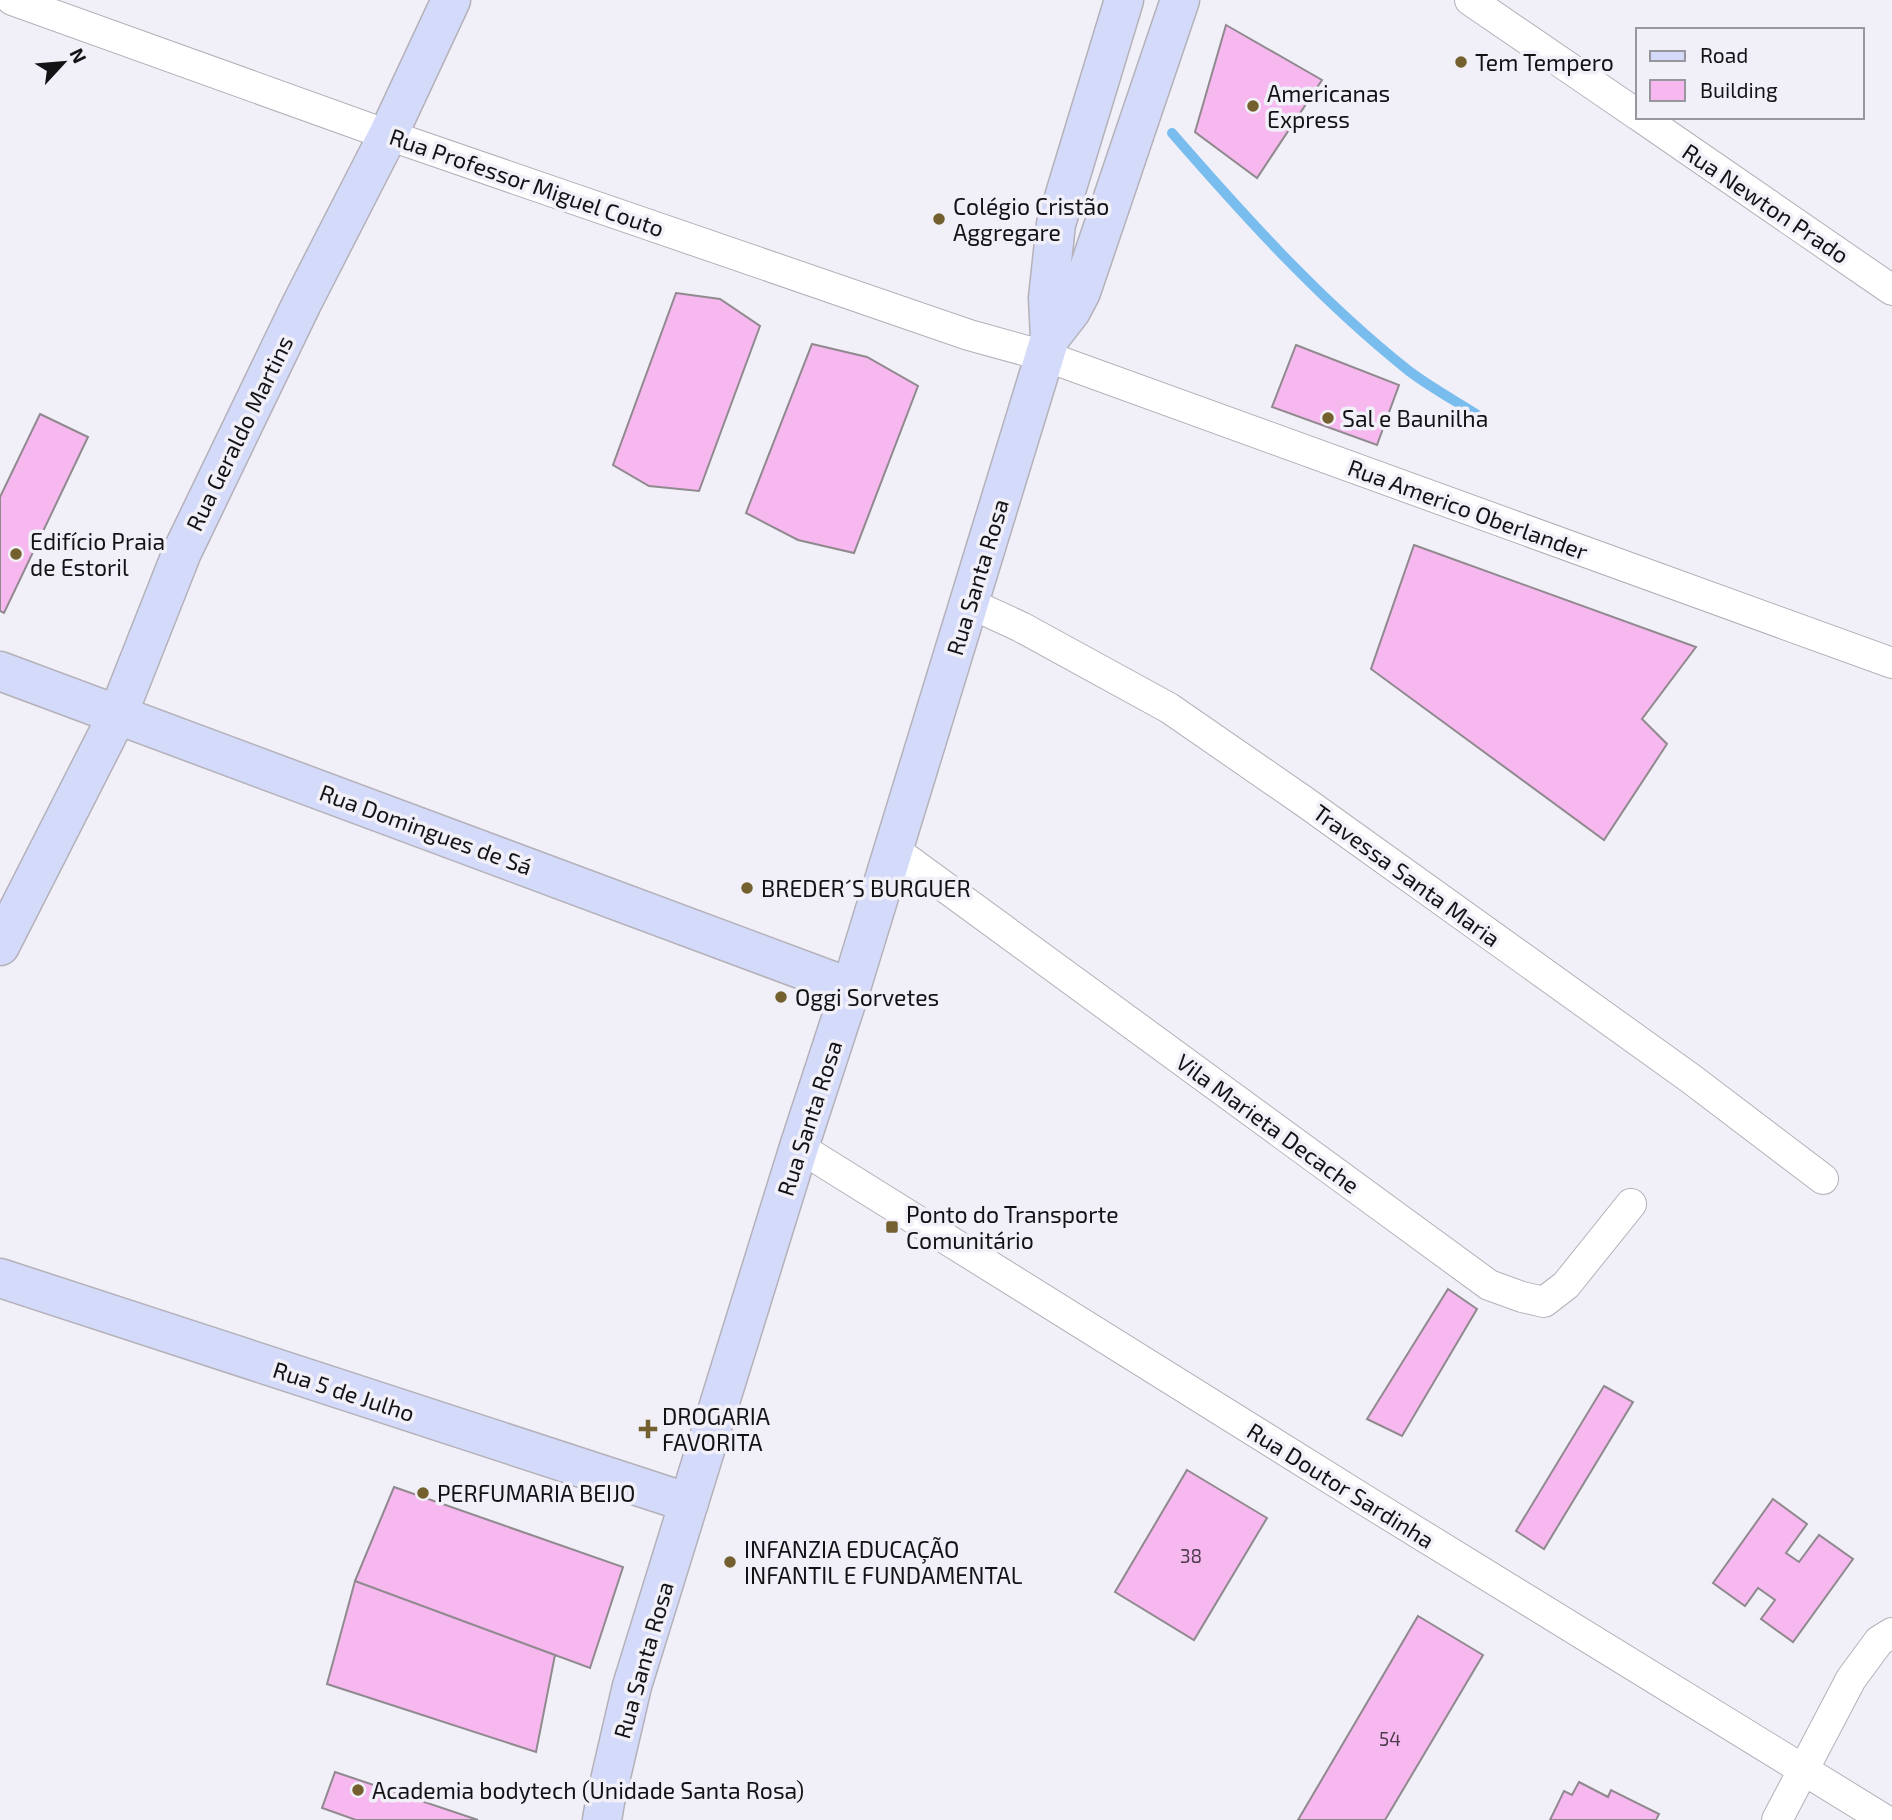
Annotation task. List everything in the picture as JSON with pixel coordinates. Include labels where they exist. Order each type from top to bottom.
[{"type":"street","name":"Rua Professor Miguel Couto","points":[[12,0],[388,135],[969,335],[1048,347]]},
{"type":"street","name":"Rua Geraldo Martins","points":[[0,946],[118,714],[182,552],[302,303],[388,135],[451,0]]},
{"type":"street","name":"Rua Santa Rosa","points":[[1048,347],[1048,298],[1056,224],[1124,0]]},
{"type":"street","name":"Rua Santa Rosa","points":[[611,1814],[632,1686],[1048,347],[1081,292],[1180,0]]},
{"type":"street","name":"Rua Newton Prado","points":[[1470,0],[1636,113]]},
{"type":"street","name":"Rua Newton Prado","points":[[1644,119],[1892,289]]},
{"type":"street","name":"Rua Americo Oberlander","points":[[1048,347],[1892,663]]},
{"type":"street","name":"Travessa Santa Maria","points":[[969,603],[1021,627],[1169,708],[1317,810],[1679,1070],[1823,1179]]},
{"type":"street","name":"Rua Domingues de Sá","points":[[0,671],[851,988]]},
{"type":"street","name":"Vila Marieta Decache","points":[[894,849],[1489,1285],[1545,1302],[1566,1285],[1631,1204]]},
{"type":"street","name":"Rua Doutor Sardinha","points":[[799,1147],[1885,1820]]},
{"type":"street","name":"Rua 5 de Julho","points":[[0,1278],[689,1503]]},
{"type":"street","points":[[1777,1820],[1851,1679],[1879,1642],[1892,1633]]},
{"type":"building","name":"Americanas Express","points":[[1226,25],[1322,80],[1257,178],[1195,132]]},
{"type":"building","points":[[676,293],[720,299],[760,326],[699,491],[649,486],[613,465]]},
{"type":"building","points":[[812,344],[867,357],[918,386],[854,553],[798,540],[746,513]]},
{"type":"building","points":[[1296,345],[1399,385],[1377,445],[1272,407]]},
{"type":"building","name":"Edifício Praia de Estoril","points":[[40,414],[88,437],[4,613],[0,611],[0,497]]},
{"type":"building","points":[[1414,545],[1696,647],[1642,719],[1667,744],[1604,840],[1371,669]]},
{"type":"building","points":[[1448,1289],[1477,1309],[1402,1436],[1367,1419]]},
{"type":"building","points":[[1604,1386],[1633,1402],[1544,1549],[1516,1531]]},
{"type":"building","points":[[1187,1470],[1267,1518],[1194,1640],[1115,1592]]},
{"type":"building","points":[[394,1487],[623,1567],[590,1668],[355,1581]]},
{"type":"building","points":[[1773,1499],[1807,1524],[1786,1553],[1799,1562],[1819,1535],[1853,1559],[1793,1642],[1761,1619],[1775,1600],[1758,1588],[1745,1606],[1713,1583]]},
{"type":"building","points":[[355,1581],[555,1655],[536,1752],[327,1684]]},
{"type":"building","points":[[1418,1616],[1483,1655],[1385,1820],[1298,1820]]},
{"type":"building","name":"Academia bodytech (Unidade Santa Rosa)","points":[[335,1772],[478,1820],[356,1820],[322,1808]]},
{"type":"building","points":[[1579,1782],[1608,1797],[1611,1790],[1659,1814],[1656,1820],[1550,1820],[1564,1791],[1572,1795]]},
{"type":"waterway","points":[[1172,133],[1256,227],[1345,316],[1409,371],[1476,414]]},
{"type":"place","name":"Tem Tempero","points":[[1461,62]]},
{"type":"place","name":"Americanas Express","points":[[1253,106]]},
{"type":"place","name":"Colégio Cristão Aggregare","points":[[939,219]]},
{"type":"place","name":"Sal e Baunilha","points":[[1328,418]]},
{"type":"place","name":"Edifício Praia de Estoril","points":[[16,554]]},
{"type":"place","name":"BREDER´S BURGUER","points":[[747,888]]},
{"type":"place","name":"Oggi Sorvetes","points":[[781,997]]},
{"type":"place","name":"Ponto do Transporte Comunitário","points":[[892,1227]]},
{"type":"place","name":"DROGARIA FAVORITA","points":[[648,1429]]},
{"type":"place","name":"PERFUMARIA BEIJO","points":[[423,1493]]},
{"type":"place","name":"INFANZIA EDUCAÇÃO INFANTIL E FUNDAMENTAL","points":[[730,1562]]},
{"type":"place","name":"Academia bodytech (Unidade Santa Rosa)","points":[[358,1790]]}]
